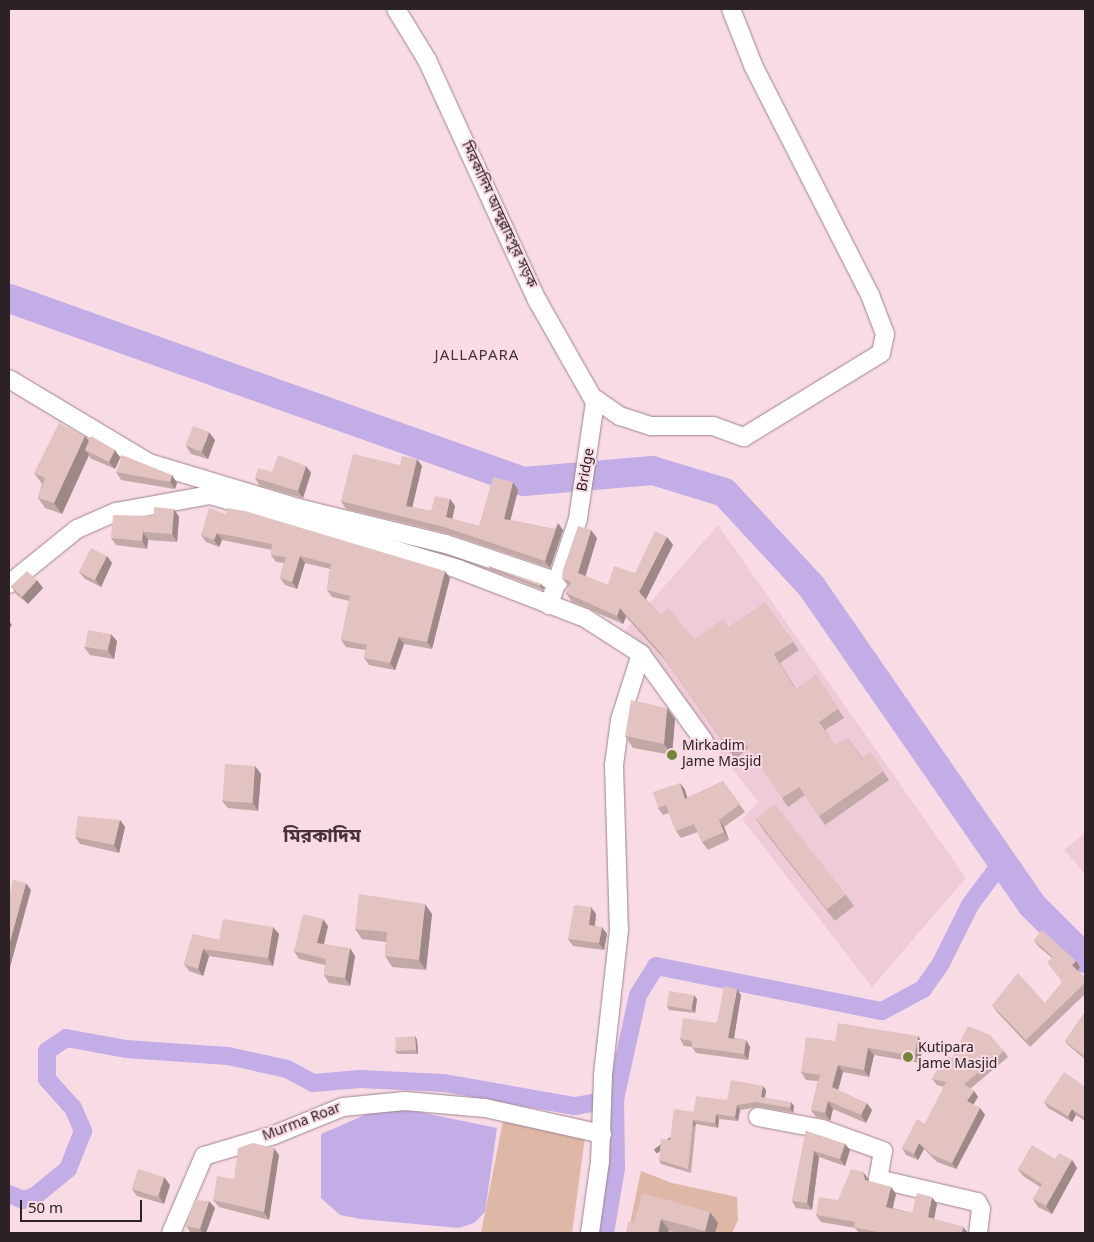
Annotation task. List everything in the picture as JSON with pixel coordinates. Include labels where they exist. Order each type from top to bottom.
[{"type":"street","name":"মিরকাদিম আব্দুল্লাহপুর সড়ক","points":[[396,9],[428,60],[537,300],[594,398],[596,421]]},
{"type":"street","points":[[594,398],[620,416],[651,426],[713,426],[744,437],[881,353],[885,334],[870,295],[753,65],[731,9]]},
{"type":"street","points":[[9,379],[149,462],[298,508],[446,544],[559,582]]},
{"type":"street","name":"Bridge","points":[[549,605],[559,582],[578,519],[596,421]]},
{"type":"street","points":[[9,584],[77,529],[116,512],[210,495],[458,569],[614,633],[641,654],[704,741]]},
{"type":"street","points":[[590,1233],[602,1134],[603,1076],[619,930],[614,766],[620,720],[641,654]]},
{"type":"street","name":"Murma Roar","points":[[171,1233],[204,1156],[274,1135],[342,1107],[406,1101],[485,1108],[602,1134]]},
{"type":"street","points":[[758,1117],[822,1129],[883,1151],[878,1179],[977,1202],[981,1209],[978,1233]]},
{"type":"shaded area","points":[[718,525],[966,878],[872,987],[742,819],[758,802],[625,631]]},
{"type":"shaded area","points":[[1085,833],[1085,874],[1064,850]]},
{"type":"shaded area","points":[[405,1109],[497,1128],[485,1212],[474,1223],[459,1228],[361,1219],[340,1215],[321,1198],[321,1134],[374,1111]]},
{"type":"shaded area","points":[[503,1121],[585,1137],[572,1233],[481,1233]]},
{"type":"shaded area","points":[[641,1171],[672,1183],[737,1197],[738,1220],[732,1233],[628,1233]]},
{"type":"building","points":[[59,423],[85,436],[54,503],[38,498],[45,478],[34,473]]},
{"type":"building","points":[[193,426],[209,432],[201,452],[185,446]]},
{"type":"building","points":[[91,436],[115,450],[109,462],[85,450]]},
{"type":"building","points":[[353,454],[400,465],[402,456],[417,459],[406,506],[431,511],[435,496],[450,499],[446,517],[479,526],[493,477],[513,482],[504,519],[554,529],[558,523],[545,561],[444,527],[341,501]]},
{"type":"building","points":[[122,455],[172,475],[170,482],[116,472]]},
{"type":"building","points":[[278,455],[306,466],[298,491],[255,478],[258,468],[272,472]]},
{"type":"building","points":[[154,507],[174,509],[172,534],[143,532],[142,541],[111,538],[113,515],[154,516]]},
{"type":"building","points":[[209,508],[226,514],[227,508],[245,511],[445,571],[427,642],[399,637],[390,663],[364,658],[367,645],[341,640],[350,596],[327,590],[331,564],[300,556],[292,582],[280,578],[286,557],[271,555],[272,544],[217,533],[214,540],[201,535]]},
{"type":"building","points":[[578,526],[591,530],[578,573],[608,585],[614,566],[635,573],[655,531],[667,537],[639,592],[660,615],[669,608],[694,639],[723,619],[729,627],[765,603],[793,642],[774,654],[795,689],[816,675],[838,709],[819,722],[835,746],[848,738],[861,758],[870,752],[884,771],[819,816],[799,787],[782,798],[743,740],[729,750],[660,652],[620,608],[617,616],[566,593],[571,582],[562,578],[563,570]]},
{"type":"building","points":[[91,548],[107,556],[95,580],[79,572]]},
{"type":"building","points":[[488,566],[541,584],[540,586]]},
{"type":"building","points":[[27,571],[37,580],[22,597],[11,586]]},
{"type":"building","points":[[88,630],[111,634],[108,651],[85,647]]},
{"type":"building","points":[[631,700],[667,708],[664,744],[625,736]]},
{"type":"building","points":[[225,764],[255,766],[252,803],[222,801]]},
{"type":"building","points":[[723,781],[740,804],[719,820],[724,832],[702,842],[694,824],[676,831],[666,805],[658,808],[653,792],[680,783],[685,799]]},
{"type":"building","points":[[775,804],[846,895],[827,909],[756,819]]},
{"type":"building","points":[[78,816],[120,820],[114,845],[75,837]]},
{"type":"building","points":[[13,880],[26,883],[9,945],[9,898]]},
{"type":"building","points":[[359,894],[425,904],[419,960],[385,956],[387,932],[355,929]]},
{"type":"building","points":[[574,905],[591,907],[589,925],[602,927],[599,943],[568,939]]},
{"type":"building","points":[[303,914],[323,919],[317,943],[350,948],[345,978],[324,975],[326,959],[294,951]]},
{"type":"building","points":[[223,919],[273,927],[268,958],[203,949],[198,969],[184,964],[193,934],[219,940]]},
{"type":"building","points":[[1042,930],[1076,961],[1072,965],[1085,978],[1085,983],[1026,1040],[992,1005],[1018,973],[1045,1003],[1062,982],[1047,962],[1053,957],[1034,940]]},
{"type":"building","points":[[724,986],[737,989],[728,1038],[746,1040],[744,1054],[692,1047],[692,1041],[680,1039],[683,1018],[717,1023]]},
{"type":"building","points":[[669,991],[694,995],[691,1010],[667,1006]]},
{"type":"building","points":[[1085,1012],[1085,1057],[1065,1041]]},
{"type":"building","points":[[838,1023],[918,1036],[915,1056],[868,1048],[864,1070],[838,1065],[832,1087],[867,1103],[861,1115],[828,1101],[825,1113],[811,1110],[820,1075],[801,1072],[806,1037],[835,1041]]},
{"type":"building","points":[[968,1026],[990,1035],[1004,1051],[964,1084],[974,1091],[967,1101],[980,1108],[952,1163],[932,1155],[919,1143],[914,1154],[902,1148],[917,1119],[925,1124],[946,1082],[932,1079],[945,1055],[952,1058]]},
{"type":"building","points":[[415,1036],[416,1050],[396,1051],[395,1037]]},
{"type":"building","points":[[1064,1072],[1085,1087],[1085,1118],[1072,1109],[1068,1116],[1044,1102]]},
{"type":"building","points":[[731,1080],[763,1086],[761,1097],[791,1102],[790,1108],[756,1102],[737,1105],[735,1117],[716,1114],[715,1123],[693,1120],[696,1096],[727,1100]]},
{"type":"building","points":[[674,1109],[694,1112],[688,1169],[659,1160],[661,1139],[670,1140]]},
{"type":"building","points":[[806,1131],[845,1144],[840,1159],[814,1151],[807,1203],[792,1201]]},
{"type":"building","points":[[253,1143],[274,1148],[264,1212],[213,1200],[217,1176],[234,1179],[238,1148]]},
{"type":"building","points":[[1032,1145],[1055,1159],[1059,1153],[1072,1160],[1046,1206],[1033,1199],[1042,1184],[1018,1169]]},
{"type":"building","points":[[138,1169],[164,1177],[158,1197],[132,1189]]},
{"type":"building","points":[[851,1169],[863,1172],[865,1180],[891,1187],[886,1207],[912,1213],[917,1193],[932,1197],[928,1217],[963,1227],[962,1233],[881,1233],[854,1227],[855,1222],[816,1215],[819,1197],[838,1200]]},
{"type":"building","points":[[642,1193],[710,1212],[705,1231],[661,1219],[658,1233],[626,1233],[628,1222],[634,1223]]},
{"type":"building","points":[[194,1200],[209,1201],[200,1229],[186,1226]]},
{"type":"waterway","points":[[9,298],[523,481],[652,470],[724,492],[811,586],[1032,905],[1085,958]]},
{"type":"waterway","points":[[9,1194],[23,1200],[35,1196],[68,1169],[83,1131],[73,1108],[47,1079],[47,1051],[66,1038],[126,1049],[228,1056],[287,1069],[313,1083],[360,1079],[444,1083],[575,1106],[615,1099],[638,995],[656,966],[882,1011],[923,989],[941,963],[970,905],[1002,862]]},
{"type":"waterway","points":[[605,1233],[616,1168],[615,1099]]},
{"type":"place","name":"Mirkadim Jame Masjid","points":[[672,755]]},
{"type":"place","name":"Kutipara Jame Masjid","points":[[908,1057]]},
{"type":"district","name":"JALLAPARA","points":[[477,357]]},
{"type":"district","name":"মিরকাদিম","points":[[322,838]]}]
